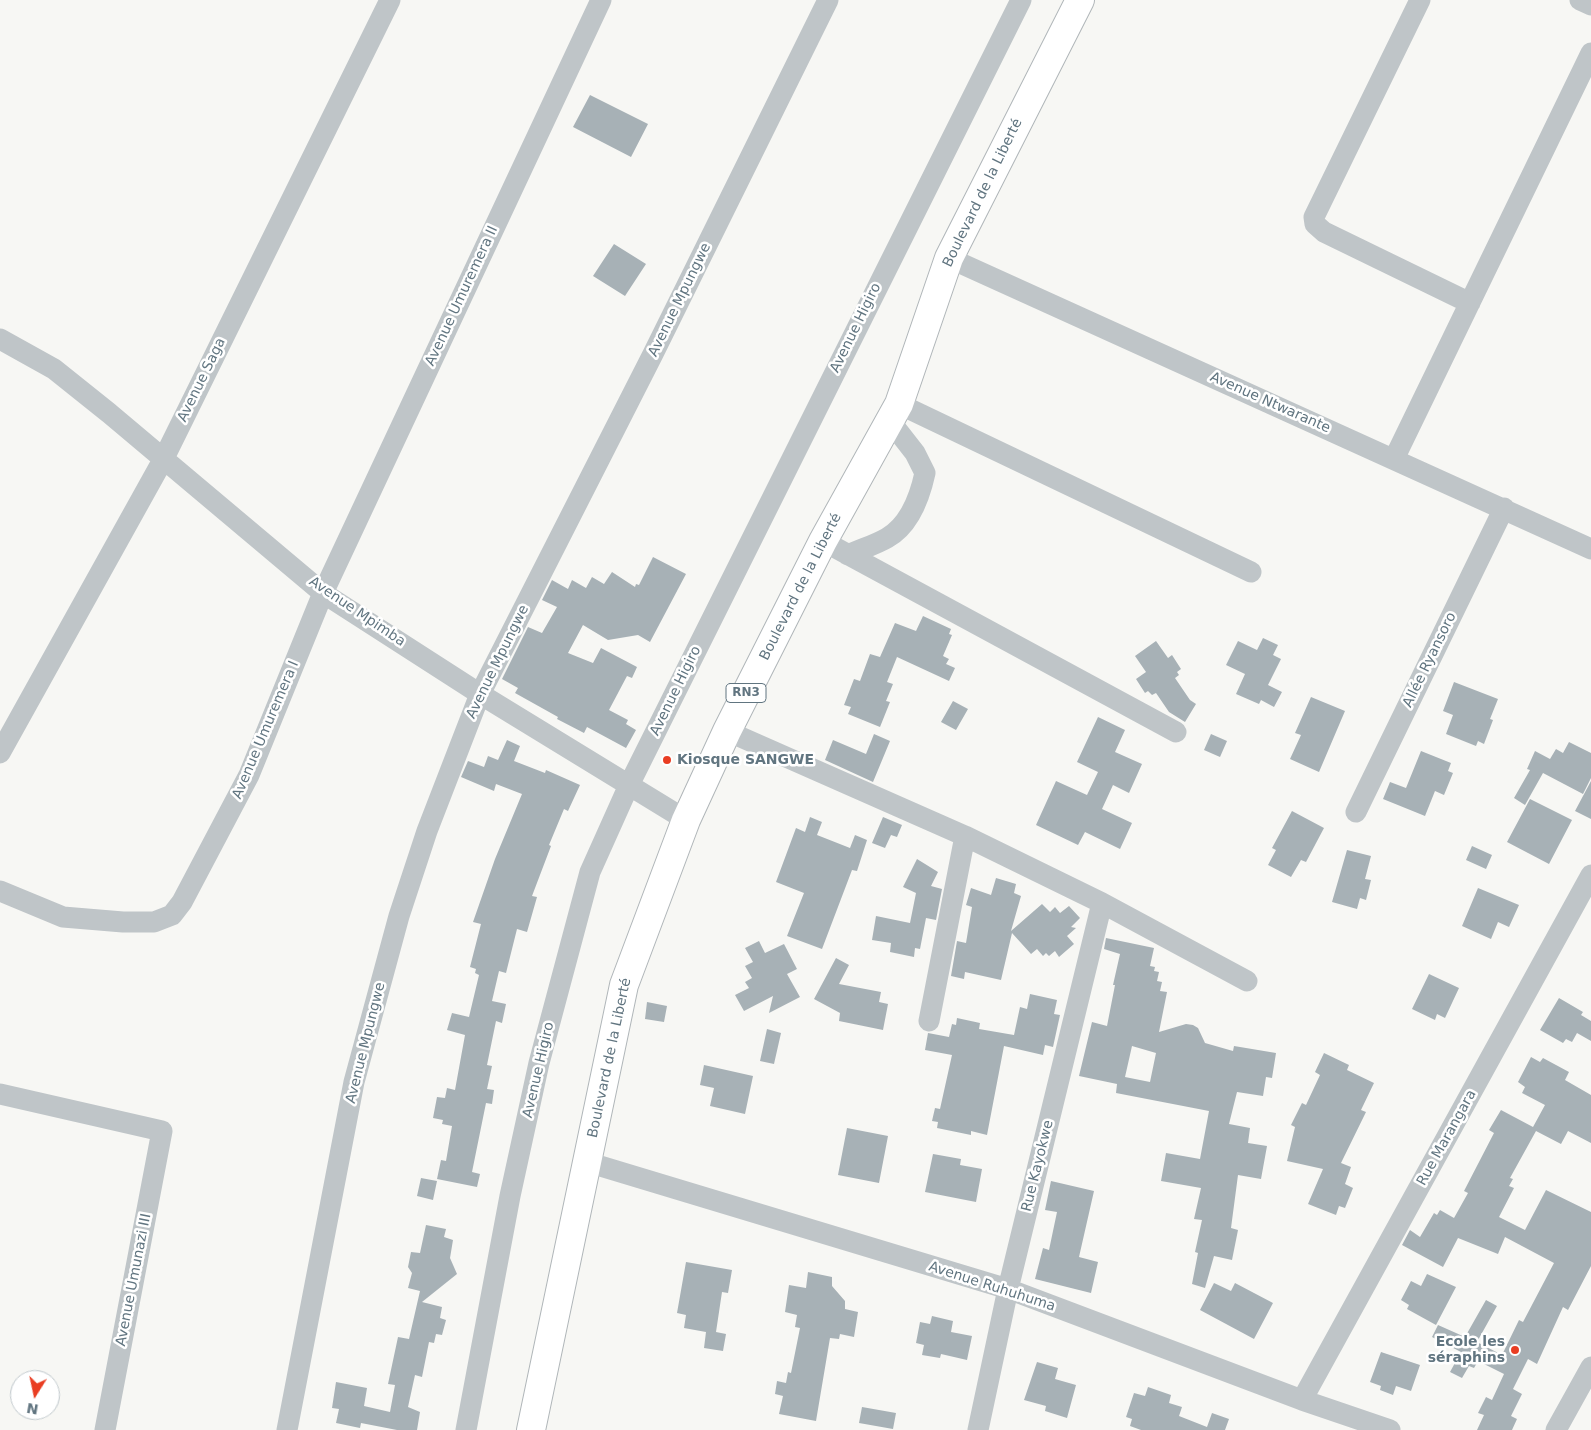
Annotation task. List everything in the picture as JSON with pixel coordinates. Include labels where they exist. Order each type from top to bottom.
[{"type":"highway","name":"Boulevard de la Liberté","points":[[531,1430],[624,985],[686,820],[727,731],[823,541],[894,413],[949,258],[1080,0]]},
{"type":"street","name":"Avenue Saga","points":[[0,753],[164,458],[390,0]]},
{"type":"street","name":"Avenue Umuremera II","points":[[324,593],[601,0]]},
{"type":"street","name":"Avenue Mpungwe","points":[[287,1430],[354,1082],[399,916],[427,831],[480,694],[653,354],[828,0]]},
{"type":"street","name":"Avenue Higiro","points":[[466,1430],[510,1196],[539,1064],[590,872],[629,785],[1021,0]]},
{"type":"street","points":[[1420,0],[1314,217],[1315,224],[1324,232],[1470,303]]},
{"type":"street","points":[[1580,0],[1591,6]]},
{"type":"street","points":[[1394,459],[1591,53]]},
{"type":"street","name":"Avenue Ntwarante","points":[[949,258],[1591,549]]},
{"type":"street","name":"Avenue Mpimba","points":[[0,339],[54,370],[164,458],[324,593],[480,694],[686,820]]},
{"type":"street","points":[[848,555],[889,537],[908,518],[921,491],[925,473],[894,413]]},
{"type":"street","points":[[894,413],[1251,572]]},
{"type":"street","name":"Allée Ryansoro","points":[[1356,812],[1504,508]]},
{"type":"street","points":[[823,541],[1176,732]]},
{"type":"street","name":"Avenue Umuremera I","points":[[0,891],[63,917],[123,922],[154,922],[172,915],[182,902],[249,776],[324,593]]},
{"type":"street","points":[[727,731],[965,836],[1102,903],[1247,980]]},
{"type":"street","points":[[929,1021],[965,836]]},
{"type":"street","name":"Rue Marangara","points":[[1302,1400],[1591,875]]},
{"type":"street","name":"Rue Kayokwe","points":[[978,1430],[1008,1290],[1102,903]]},
{"type":"street","name":"Avenue Umunazi III","points":[[0,1094],[162,1130],[105,1430]]},
{"type":"street","name":"Avenue Ruhuhuma","points":[[588,1162],[1008,1290],[1302,1400],[1390,1430]]},
{"type":"street","points":[[1556,1430],[1591,1367]]},
{"type":"building","points":[[590,95],[648,124],[631,157],[573,127]]},
{"type":"building","points":[[614,244],[646,264],[625,296],[593,276]]},
{"type":"building","points":[[653,557],[686,574],[650,642],[638,635],[608,640],[583,625],[568,653],[593,663],[601,648],[637,667],[632,678],[627,676],[609,710],[628,720],[626,724],[636,730],[626,748],[587,727],[584,733],[557,719],[558,717],[515,693],[518,688],[502,679],[528,627],[542,633],[557,607],[542,600],[552,580],[568,589],[572,580],[586,588],[592,577],[604,584],[612,572],[635,587],[636,584],[639,585]]},
{"type":"building","points":[[923,616],[951,629],[949,634],[952,635],[943,656],[949,659],[946,664],[955,668],[949,681],[897,657],[887,682],[893,684],[886,701],[890,702],[880,727],[848,714],[851,707],[844,705],[854,679],[860,681],[870,654],[880,657],[895,623],[916,631]]},
{"type":"building","points":[[1263,638],[1278,645],[1273,655],[1281,659],[1268,685],[1282,692],[1274,707],[1261,700],[1259,704],[1236,694],[1245,674],[1226,665],[1238,641],[1257,650]]},
{"type":"building","points":[[1156,641],[1168,658],[1172,655],[1181,669],[1177,672],[1179,675],[1175,678],[1190,700],[1196,704],[1185,722],[1169,712],[1156,693],[1152,695],[1148,691],[1145,693],[1136,679],[1146,672],[1135,656]]},
{"type":"building","points":[[1454,682],[1498,699],[1490,719],[1493,720],[1484,744],[1478,741],[1476,746],[1446,734],[1453,715],[1443,711]]},
{"type":"building","points":[[1311,697],[1345,711],[1319,772],[1290,759],[1301,735],[1295,733]]},
{"type":"building","points":[[953,701],[968,709],[956,730],[941,722]]},
{"type":"building","points":[[1098,717],[1125,730],[1115,752],[1142,764],[1129,793],[1113,785],[1102,809],[1132,823],[1120,849],[1085,832],[1078,845],[1036,825],[1056,781],[1087,795],[1098,772],[1077,762]]},
{"type":"building","points":[[874,734],[890,741],[873,782],[825,760],[833,740],[866,754]]},
{"type":"building","points":[[1211,734],[1227,741],[1220,757],[1204,750]]},
{"type":"building","points":[[507,740],[520,746],[514,761],[545,773],[546,770],[580,785],[568,811],[564,809],[549,845],[551,846],[532,896],[537,897],[527,932],[517,929],[506,973],[499,971],[492,1001],[506,1004],[502,1023],[496,1021],[487,1065],[492,1066],[487,1089],[494,1090],[492,1104],[486,1103],[472,1172],[480,1174],[477,1187],[437,1179],[441,1160],[446,1161],[452,1126],[442,1124],[443,1120],[433,1118],[437,1097],[445,1098],[447,1088],[455,1090],[465,1035],[447,1030],[452,1013],[469,1017],[479,975],[475,973],[476,969],[470,967],[481,924],[473,922],[495,859],[522,794],[496,784],[494,791],[461,777],[468,761],[484,767],[488,756],[498,760]]},
{"type":"building","points":[[1569,742],[1591,753],[1591,778],[1583,794],[1543,773],[1525,805],[1514,798],[1530,770],[1527,769],[1535,751],[1550,759],[1556,749],[1563,753]]},
{"type":"building","points":[[1421,751],[1451,763],[1448,771],[1453,773],[1444,795],[1435,791],[1425,816],[1383,799],[1390,782],[1406,788]]},
{"type":"building","points":[[1591,781],[1591,819],[1575,811]]},
{"type":"building","points":[[1530,799],[1572,820],[1549,864],[1507,842]]},
{"type":"building","points":[[1292,811],[1324,828],[1306,862],[1301,860],[1291,877],[1268,865],[1276,850],[1272,848]]},
{"type":"building","points":[[810,817],[822,822],[817,835],[850,848],[855,835],[867,840],[857,871],[852,870],[822,949],[787,936],[804,893],[776,882],[796,828],[805,832]]},
{"type":"building","points":[[883,817],[902,825],[897,837],[891,835],[885,848],[872,843]]},
{"type":"building","points":[[1472,846],[1492,855],[1486,869],[1466,860]]},
{"type":"building","points":[[1347,850],[1371,856],[1365,879],[1371,880],[1366,900],[1360,898],[1357,909],[1332,902]]},
{"type":"building","points":[[917,859],[938,872],[931,886],[942,889],[936,920],[926,918],[920,949],[915,948],[914,957],[890,952],[891,943],[872,940],[876,916],[910,923],[916,893],[903,887]]},
{"type":"building","points":[[996,878],[1016,884],[1014,893],[1021,896],[1011,931],[1042,904],[1050,912],[1055,907],[1060,913],[1069,906],[1080,918],[1071,927],[1076,928],[1067,936],[1074,944],[1059,957],[1055,951],[1049,956],[1046,953],[1043,956],[1037,949],[1031,954],[1012,933],[1001,980],[965,972],[964,979],[951,976],[957,941],[966,943],[972,907],[966,905],[971,888],[991,895]]},
{"type":"building","points":[[1478,888],[1519,905],[1509,927],[1498,922],[1491,939],[1462,926]]},
{"type":"building","points":[[1106,938],[1154,948],[1150,966],[1155,967],[1154,971],[1159,972],[1157,981],[1162,982],[1160,991],[1167,992],[1159,1032],[1186,1024],[1193,1025],[1198,1028],[1205,1043],[1233,1051],[1234,1046],[1276,1053],[1272,1078],[1266,1077],[1263,1096],[1237,1092],[1229,1124],[1250,1128],[1248,1143],[1267,1146],[1261,1179],[1238,1175],[1231,1228],[1238,1230],[1232,1260],[1214,1256],[1205,1288],[1192,1284],[1198,1253],[1195,1252],[1202,1220],[1194,1219],[1201,1188],[1161,1181],[1166,1153],[1200,1159],[1209,1111],[1116,1093],[1117,1084],[1079,1076],[1092,1022],[1107,1026],[1120,954],[1104,949]],"holes":[[[1132,1046],[1156,1053],[1150,1082],[1125,1077]]]},
{"type":"building","points":[[759,941],[765,953],[784,944],[797,969],[787,974],[800,997],[769,1013],[773,996],[744,1011],[735,995],[749,988],[745,982],[752,978],[745,966],[753,962],[745,948]]},
{"type":"building","points":[[836,958],[849,965],[839,984],[881,992],[879,1002],[888,1004],[883,1030],[839,1021],[840,1013],[814,999]]},
{"type":"building","points":[[1429,974],[1459,988],[1445,1018],[1437,1014],[1435,1020],[1412,1009]]},
{"type":"building","points":[[1030,994],[1057,1000],[1054,1014],[1060,1015],[1053,1047],[1045,1045],[1043,1055],[1004,1046],[987,1135],[971,1131],[971,1135],[937,1128],[938,1122],[932,1121],[935,1108],[940,1109],[952,1055],[925,1050],[928,1033],[949,1037],[952,1024],[956,1025],[957,1018],[980,1023],[979,1029],[1014,1035],[1020,1007],[1027,1009]]},
{"type":"building","points":[[1559,998],[1583,1012],[1581,1015],[1591,1021],[1591,1041],[1577,1033],[1572,1042],[1566,1039],[1563,1043],[1540,1030]]},
{"type":"building","points":[[647,1002],[667,1006],[664,1022],[645,1019]]},
{"type":"building","points":[[767,1029],[781,1033],[774,1064],[760,1061]]},
{"type":"building","points":[[1324,1053],[1349,1065],[1347,1070],[1374,1083],[1361,1110],[1366,1112],[1341,1163],[1351,1167],[1345,1184],[1353,1188],[1345,1208],[1339,1206],[1336,1215],[1308,1204],[1323,1169],[1287,1161],[1295,1127],[1291,1125],[1302,1103],[1306,1105],[1320,1075],[1315,1072]]},
{"type":"building","points":[[1531,1057],[1540,1062],[1543,1058],[1569,1072],[1565,1080],[1591,1095],[1591,1143],[1568,1131],[1561,1144],[1536,1131],[1510,1178],[1513,1179],[1509,1186],[1514,1188],[1499,1217],[1525,1230],[1546,1190],[1591,1212],[1591,1266],[1568,1310],[1563,1307],[1537,1364],[1528,1359],[1513,1389],[1522,1394],[1511,1416],[1517,1419],[1512,1430],[1477,1430],[1484,1415],[1478,1413],[1486,1397],[1492,1400],[1504,1374],[1478,1361],[1474,1368],[1469,1366],[1462,1378],[1450,1372],[1461,1352],[1432,1337],[1438,1325],[1465,1337],[1486,1300],[1497,1306],[1477,1342],[1502,1355],[1519,1320],[1523,1322],[1554,1263],[1505,1237],[1498,1254],[1458,1238],[1443,1267],[1402,1245],[1410,1230],[1420,1237],[1434,1213],[1437,1215],[1440,1210],[1454,1218],[1468,1193],[1464,1191],[1494,1133],[1489,1130],[1501,1110],[1533,1127],[1545,1105],[1522,1093],[1525,1087],[1518,1082]]},
{"type":"building","points":[[704,1065],[753,1076],[745,1114],[710,1106],[714,1088],[700,1085]]},
{"type":"building","points":[[847,1128],[888,1136],[879,1183],[838,1175]]},
{"type":"building","points":[[933,1154],[961,1159],[960,1165],[982,1169],[976,1202],[925,1192]]},
{"type":"building","points":[[421,1178],[437,1181],[433,1200],[417,1196]]},
{"type":"building","points":[[1051,1181],[1094,1191],[1079,1257],[1098,1262],[1091,1293],[1035,1279],[1043,1248],[1049,1250],[1057,1212],[1045,1210]]},
{"type":"building","points":[[426,1225],[446,1229],[444,1237],[453,1240],[450,1258],[457,1274],[422,1302],[442,1307],[440,1318],[446,1320],[442,1335],[436,1334],[434,1343],[429,1342],[422,1377],[415,1375],[408,1407],[420,1412],[417,1430],[397,1430],[361,1423],[360,1428],[336,1423],[339,1409],[332,1408],[336,1382],[367,1388],[364,1406],[390,1412],[395,1385],[388,1384],[398,1337],[409,1339],[420,1291],[408,1288],[412,1273],[408,1267],[411,1252],[420,1253]]},
{"type":"building","points":[[686,1262],[732,1270],[728,1293],[722,1292],[716,1332],[726,1334],[723,1351],[704,1348],[706,1332],[684,1328],[686,1315],[677,1313]]},
{"type":"building","points":[[808,1272],[832,1277],[832,1286],[845,1301],[845,1309],[858,1312],[854,1337],[840,1334],[839,1339],[830,1338],[816,1421],[779,1414],[783,1396],[775,1394],[777,1381],[786,1383],[788,1372],[791,1373],[800,1328],[795,1327],[797,1315],[785,1312],[789,1285],[806,1288]]},
{"type":"building","points":[[1427,1274],[1456,1287],[1436,1325],[1407,1309],[1409,1305],[1401,1300],[1411,1281],[1421,1286]]},
{"type":"building","points":[[1214,1283],[1231,1291],[1235,1283],[1273,1303],[1254,1339],[1200,1310]]},
{"type":"building","points":[[932,1316],[953,1321],[951,1332],[972,1336],[967,1360],[941,1354],[940,1358],[922,1355],[924,1345],[916,1343],[920,1322],[930,1324]]},
{"type":"building","points":[[1381,1352],[1420,1365],[1411,1391],[1396,1386],[1393,1395],[1380,1390],[1381,1386],[1370,1382]]},
{"type":"building","points":[[1037,1362],[1058,1368],[1055,1379],[1076,1385],[1067,1418],[1045,1411],[1046,1406],[1024,1400]]},
{"type":"building","points":[[1148,1387],[1171,1395],[1169,1403],[1182,1407],[1179,1416],[1207,1427],[1212,1413],[1229,1419],[1225,1430],[1141,1430],[1130,1426],[1132,1419],[1126,1417],[1134,1393],[1145,1396]]},
{"type":"building","points":[[862,1407],[896,1413],[893,1429],[859,1423]]},
{"type":"place","name":"Kiosque SANGWE","points":[[667,760]]},
{"type":"place","name":"Ecole les séraphins","points":[[1515,1350]]}]
